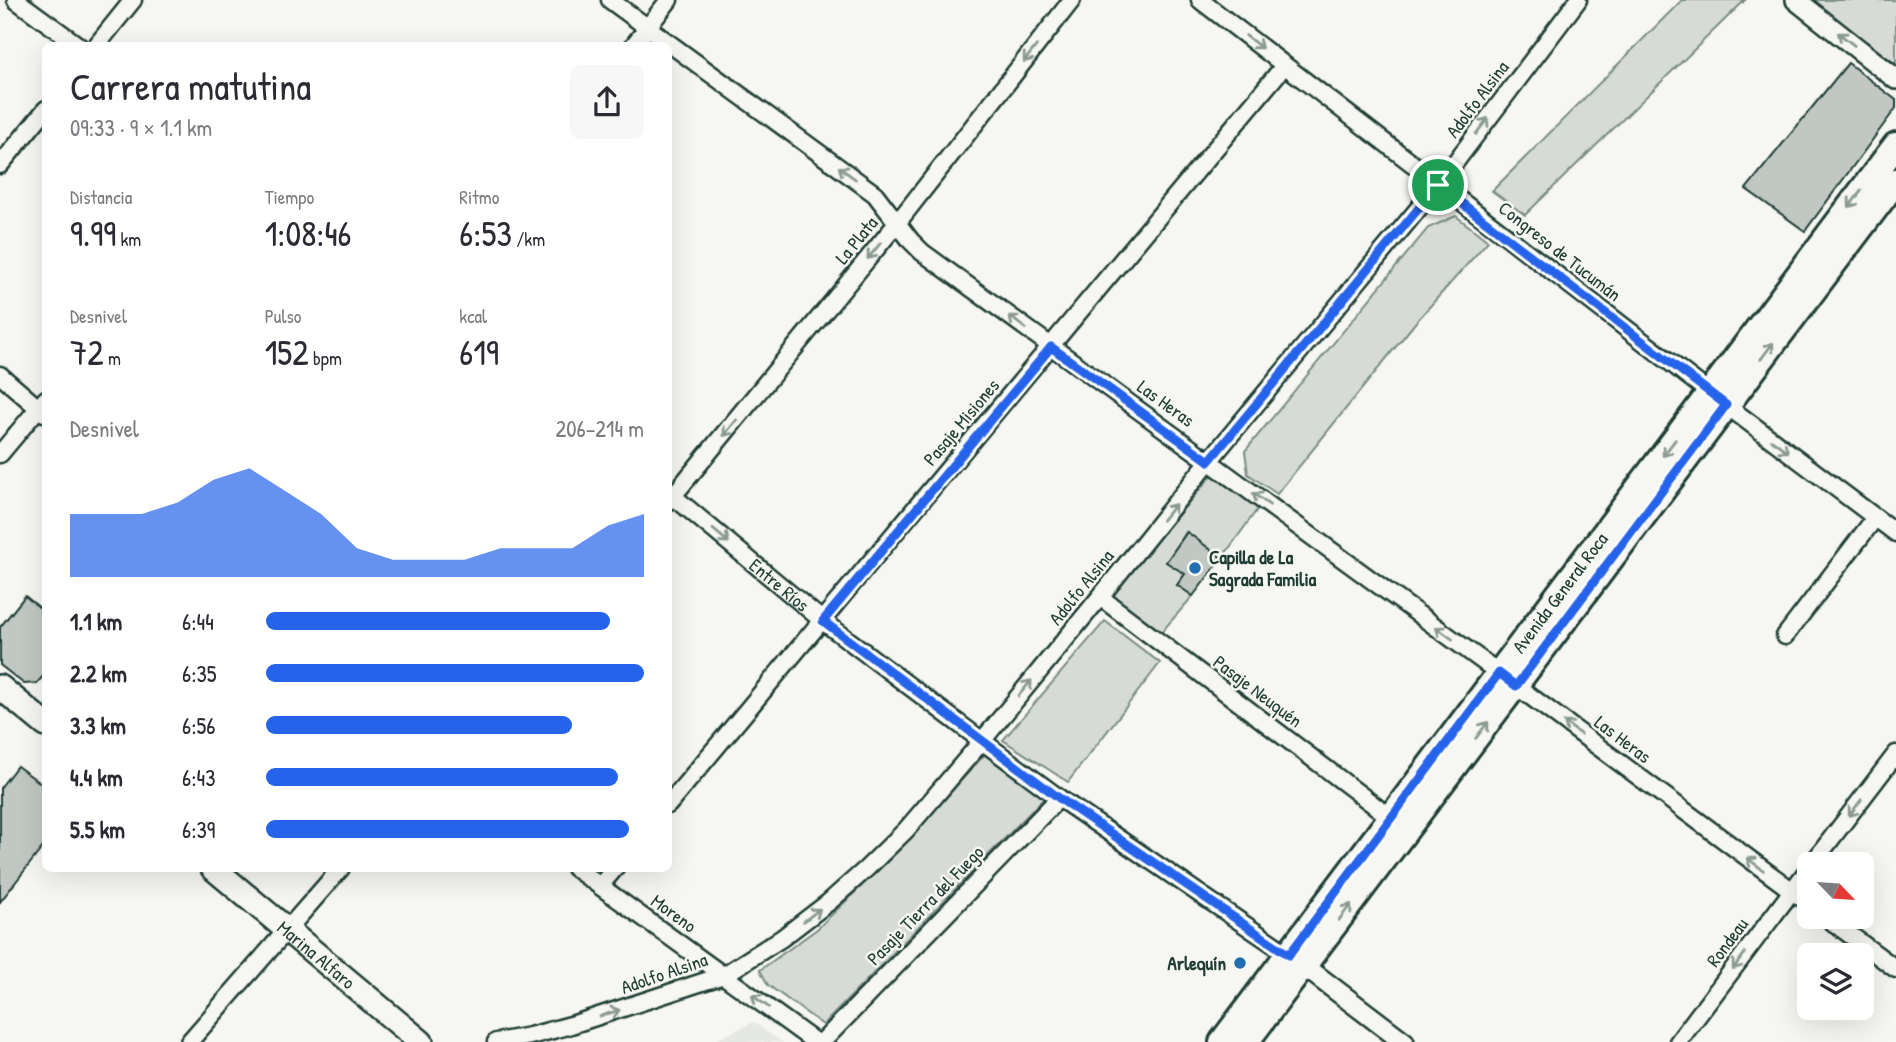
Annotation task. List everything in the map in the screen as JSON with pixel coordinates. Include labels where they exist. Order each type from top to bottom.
[{"type":"main road","name":"Avenida General Roca","points":[[1222,1042],[1296,960],[1508,680],[1718,399],[1896,145]]},
{"type":"main road","name":"Avenida General Roca","points":[[1718,399],[1896,181]]},
{"type":"main road","name":"Avenida General Roca","points":[[1246,1042],[1296,960],[1391,818],[1508,680]]},
{"type":"main road","points":[[0,687],[42,716]]},
{"type":"main road","name":"Marina Alfaro","points":[[218,872],[421,1042]]},
{"type":"street","points":[[16,0],[74,42]]},
{"type":"street","points":[[99,42],[133,0]]},
{"type":"street","name":"Las Heras","points":[[610,0],[667,42]]},
{"type":"street","points":[[636,42],[669,0]]},
{"type":"street","name":"La Plata","points":[[672,495],[898,222],[1072,0]]},
{"type":"street","name":"Congreso de Tucumán","points":[[1200,0],[1438,185],[1896,533]]},
{"type":"street","name":"Adolfo Alsina","points":[[496,1042],[530,1036],[613,1013],[659,995],[724,975],[782,938],[866,869],[906,830],[982,741],[1438,185],[1578,0]]},
{"type":"street","points":[[1796,0],[1896,79]]},
{"type":"street","name":"Las Heras","points":[[672,45],[875,194],[922,252],[1508,680],[1797,895]]},
{"type":"street","name":"Pasaje Misiones","points":[[672,800],[1284,66]]},
{"type":"street","points":[[0,165],[39,130]]},
{"type":"street","points":[[0,375],[42,406]]},
{"type":"street","points":[[0,454],[42,408]]},
{"type":"street","name":"Entre Ríos","points":[[672,499],[823,621],[982,741],[1059,798],[1296,960],[1404,1042]]},
{"type":"street","points":[[1785,636],[1875,518]]},
{"type":"street","name":"Pasaje Neuquén","points":[[1100,597],[1391,818]]},
{"type":"street","name":"Rondeau","points":[[1822,852],[1896,754]]},
{"type":"street","name":"Pasaje Tierra del Fuego","points":[[822,1042],[1059,798]]},
{"type":"street","points":[[189,1042],[337,872]]},
{"type":"street","name":"Moreno","points":[[581,872],[815,1042]]},
{"type":"street","points":[[600,886],[612,872]]},
{"type":"street","name":"Rondeau","points":[[1678,1042],[1797,884]]},
{"type":"street","points":[[1842,929],[1896,970]]},
{"type":"shaded area","points":[[1682,0],[1745,0],[1525,215],[1492,191]]},
{"type":"shaded area","points":[[1811,0],[1896,0],[1896,64]]},
{"type":"shaded area","points":[[1456,216],[1488,241],[1415,323],[1277,494],[1248,474],[1245,451],[1428,228]]},
{"type":"shaded area","points":[[1213,474],[1259,507],[1222,558],[1186,532],[1167,562],[1185,574],[1177,585],[1193,596],[1159,635],[1109,597]]},
{"type":"shaded area","points":[[1105,621],[1160,663],[1068,782],[1003,740]]},
{"type":"shaded area","points":[[986,753],[1045,797],[823,1025],[768,985],[760,970],[817,929],[899,850]]},
{"type":"shaded area","points":[[753,1022],[782,1042],[712,1042]]},
{"type":"building","points":[[1848,63],[1896,100],[1896,108],[1805,231],[1746,189]]},
{"type":"building","name":"Capilla de La Sagrada Familia","points":[[1187,532],[1222,558],[1193,596],[1177,585],[1185,574],[1166,562]]},
{"type":"building","points":[[25,596],[42,610],[42,677],[37,683],[24,684],[0,665],[0,627]]},
{"type":"building","points":[[17,766],[42,784],[42,848],[0,902],[0,788]]},
{"type":"place","name":"Capilla de La Sagrada Familia","points":[[1195,568]]},
{"type":"place","name":"Arlequín","points":[[1240,963]]},
{"type":"route","points":[[1438,185],[1726,405],[1516,686],[1499,673],[1289,955],[1059,798],[823,621],[1051,347],[1209,461],[1438,185]]}]
